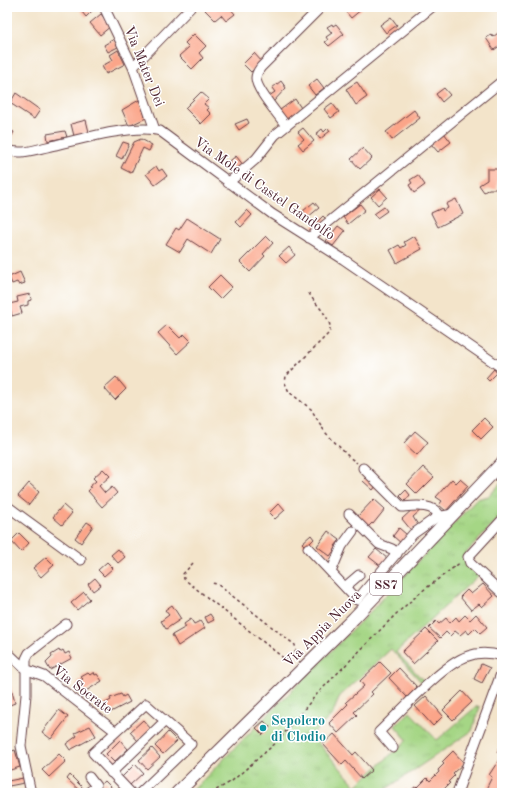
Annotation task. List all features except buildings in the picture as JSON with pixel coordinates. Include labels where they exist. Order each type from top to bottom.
[{"type":"main road","name":"Via Appia Nuova","points":[[177,793],[354,618],[502,463]]},
{"type":"street","points":[[132,67],[191,7]]},
{"type":"street","points":[[286,126],[258,86],[257,74],[261,66],[322,7]]},
{"type":"street","points":[[228,183],[253,162],[269,140],[432,7]]},
{"type":"street","name":"Via Mater Dei","points":[[109,9],[132,67],[154,130]]},
{"type":"street","points":[[309,238],[502,81]]},
{"type":"street","name":"Via Mole di Castel Gandolfo","points":[[7,150],[25,152],[120,132],[154,130],[170,137],[228,183],[309,238],[343,259],[502,368]]},
{"type":"street","points":[[363,468],[402,507],[426,507],[438,512],[440,516]]},
{"type":"street","points":[[7,506],[81,560]]},
{"type":"street","points":[[349,514],[379,544],[392,549],[397,554]]},
{"type":"street","points":[[308,548],[357,600],[414,534],[440,516],[453,514]]},
{"type":"street","points":[[502,520],[469,554],[468,558],[470,563],[502,594]]},
{"type":"street","points":[[331,572],[342,546],[353,531]]},
{"type":"street","points":[[345,587],[359,575]]},
{"type":"street","points":[[31,793],[21,750],[26,695],[26,658],[29,653],[66,624]]},
{"type":"street","points":[[7,652],[25,669]]},
{"type":"street","points":[[393,748],[379,732],[454,662],[470,655],[488,653],[502,656]]},
{"type":"street","name":"Via Socrate","points":[[25,669],[44,676],[115,731]]},
{"type":"street","points":[[457,793],[502,671]]},
{"type":"street","points":[[131,793],[93,753],[115,731],[146,704],[191,744],[140,793]]},
{"type":"street","points":[[111,773],[165,721]]},
{"type":"street","points":[[88,793],[96,786],[89,777]]},
{"type":"path","points":[[309,293],[314,302],[330,321],[331,329],[286,376],[284,380],[286,387],[289,392],[311,409],[325,432],[349,457],[363,468]]},
{"type":"path","points":[[211,793],[232,781],[277,742],[316,695],[396,614],[456,565],[468,558]]},
{"type":"path","points":[[192,562],[182,574],[184,580],[286,660],[296,651],[295,646],[217,584],[212,584]]},
{"type":"green space","points":[[502,482],[502,515],[466,553],[479,575],[396,652],[425,682],[423,684],[391,649],[340,696],[332,715],[311,735],[356,786],[407,740],[395,726],[410,712],[437,740],[477,706],[480,707],[472,731],[380,793],[190,793],[370,612],[477,499],[489,496]]},
{"type":"place","name":"Sepolcro di Clodio","points":[[263,728]]}]
